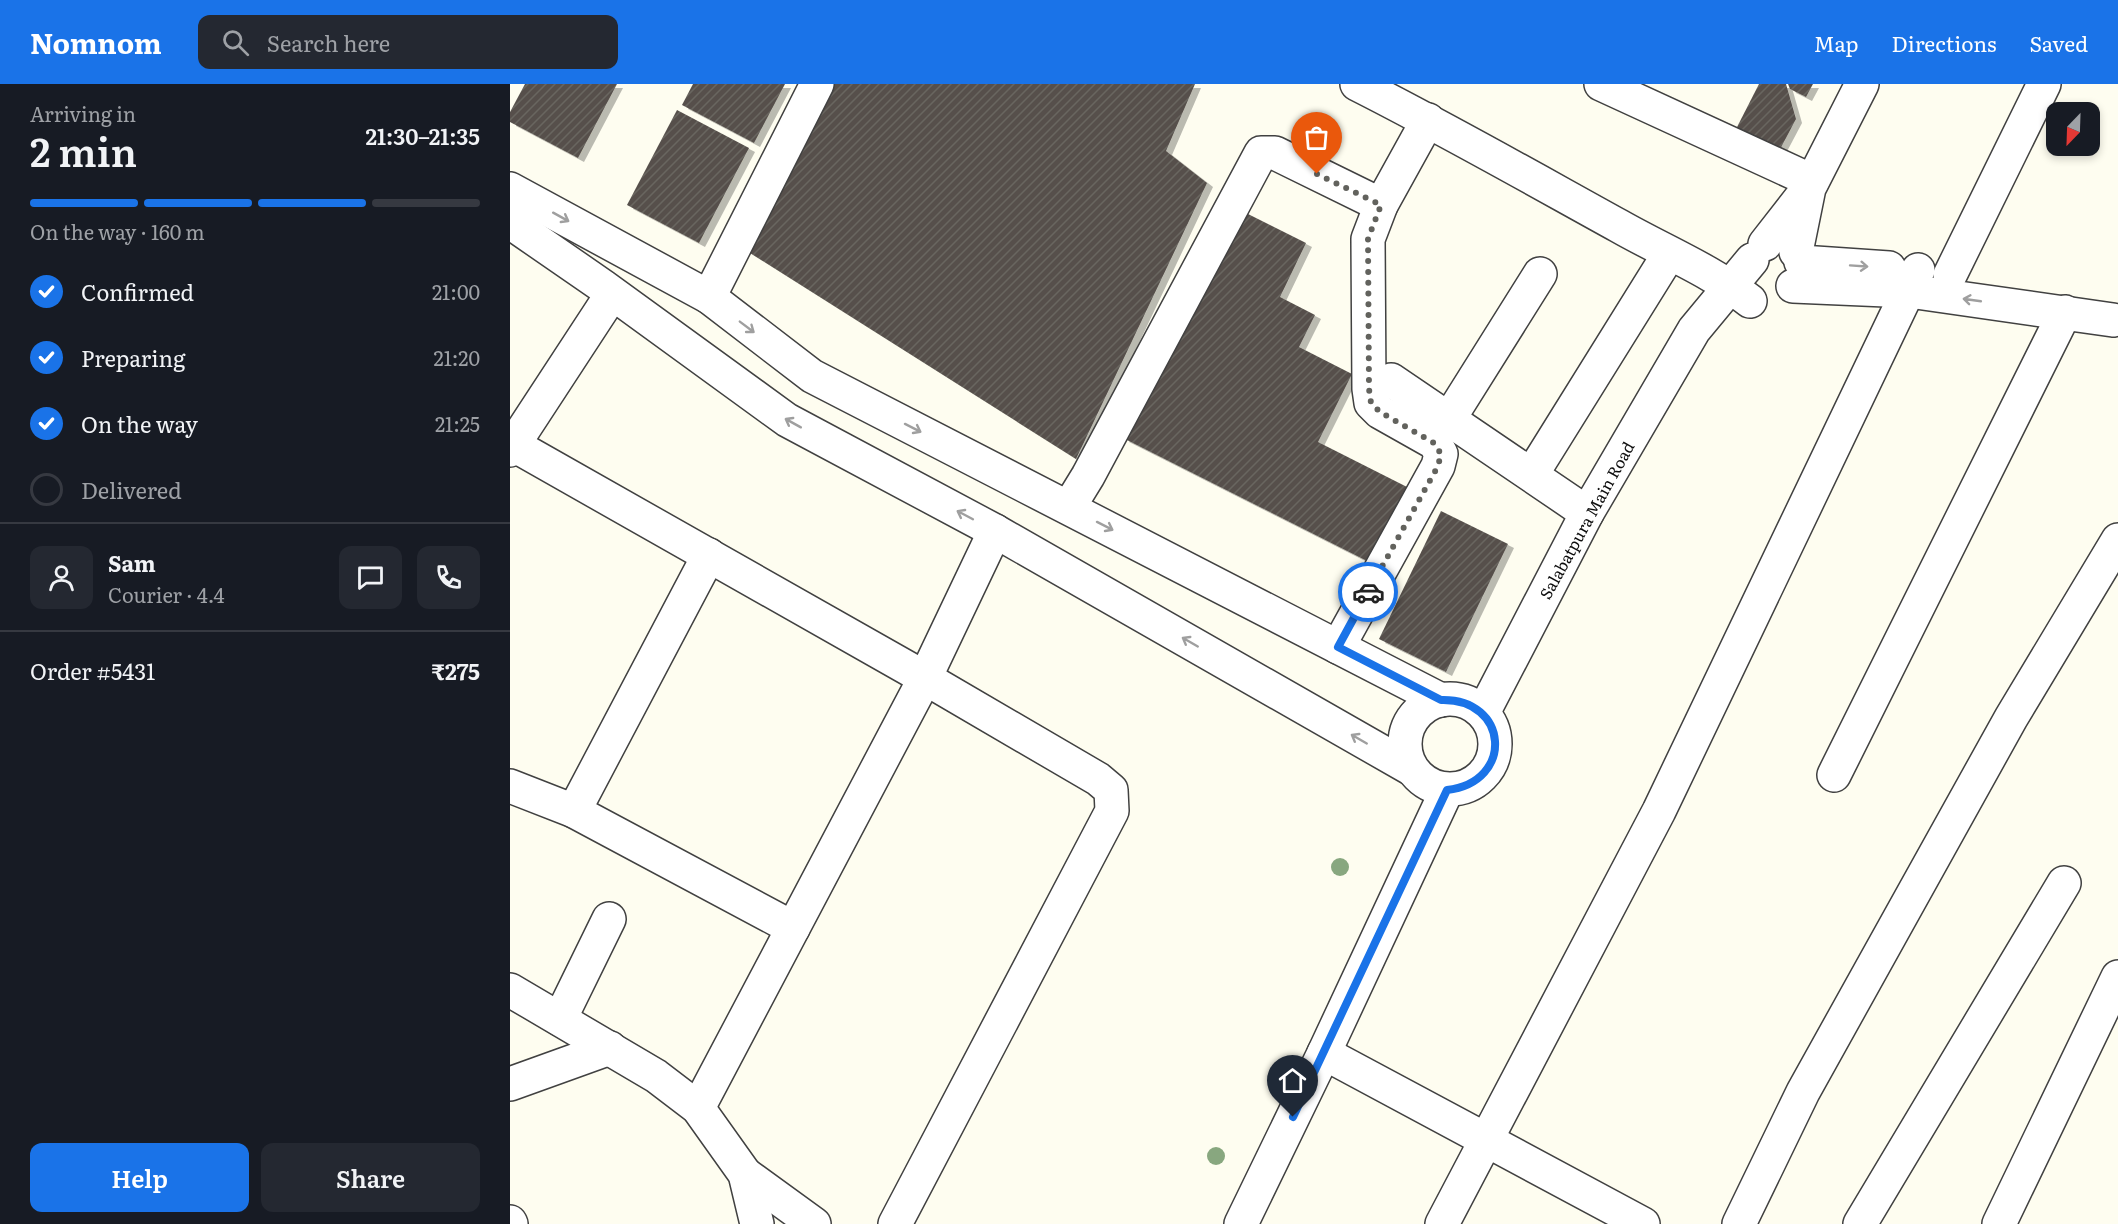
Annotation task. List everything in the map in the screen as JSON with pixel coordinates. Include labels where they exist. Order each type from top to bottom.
[{"type":"street","points":[[709,297],[817,84]]},
{"type":"street","points":[[1357,84],[1428,120],[1669,254],[1772,279],[1914,281],[1950,275],[2117,314]]},
{"type":"street","points":[[1601,84],[1810,185]]},
{"type":"street","name":"Salabatpura Main Road","points":[[1483,713],[1587,513],[1694,330],[1772,279],[1810,185],[1862,84]]},
{"type":"street","points":[[1950,275],[2044,84]]},
{"type":"street","points":[[1338,647],[1438,466],[1441,454],[1434,443],[1380,412],[1371,403],[1369,389],[1368,239],[1381,205],[1428,120]]},
{"type":"street","points":[[1068,507],[1088,476],[1261,153],[1275,153],[1381,205]]},
{"type":"street","name":"Salabatpura Main Road","points":[[1772,279],[1758,252],[1810,185]]},
{"type":"street","points":[[510,189],[709,297],[812,376],[1441,700]]},
{"type":"street","points":[[510,222],[787,420],[995,531],[1410,768]]},
{"type":"street","points":[[1758,252],[1776,242],[1788,244],[1772,279]]},
{"type":"street","points":[[1532,474],[1669,254]]},
{"type":"street","points":[[1449,419],[1540,274]]},
{"type":"street","points":[[1914,281],[2065,312],[2117,314]]},
{"type":"street","points":[[1442,1224],[1659,811],[1914,281]]},
{"type":"street","points":[[612,294],[511,447],[709,555],[925,678],[1098,778],[1111,790],[1112,811],[894,1224]]},
{"type":"street","points":[[1834,775],[2065,312]]},
{"type":"street","points":[[1390,380],[1587,513]]},
{"type":"street","points":[[698,1108],[925,678],[995,531]]},
{"type":"street","points":[[1739,1224],[1808,1082],[2011,717],[2118,540]]},
{"type":"street","points":[[574,811],[709,555]]},
{"type":"street","points":[[1441,700],[1463,701],[1483,713],[1491,726],[1495,741],[1494,756],[1487,771],[1477,781],[1463,788],[1447,790],[1419,779],[1410,768],[1405,754],[1404,739],[1408,725],[1416,713],[1428,704],[1441,700]]},
{"type":"street","points":[[510,786],[574,811],[793,928]]},
{"type":"street","points":[[1241,1224],[1447,790]]},
{"type":"street","points":[[1860,1224],[2064,883]]},
{"type":"street","points":[[560,1019],[609,919]]},
{"type":"street","points":[[1999,1224],[2118,977]]},
{"type":"street","points":[[510,990],[656,1076],[698,1108],[745,1174],[814,1224]]},
{"type":"street","points":[[510,1084],[610,1048]]},
{"type":"street","points":[[1324,1053],[1643,1224]]},
{"type":"street","points":[[745,1174],[757,1224]]},
{"type":"building","points":[[525,84],[617,84],[578,158],[510,122],[510,112]]},
{"type":"building","points":[[693,84],[785,84],[754,143],[682,105]]},
{"type":"building","points":[[827,84],[1195,84],[1166,151],[1207,183],[1076,459],[739,246]]},
{"type":"building","points":[[1759,84],[1786,84],[1796,119],[1777,155],[1734,133]]},
{"type":"building","points":[[1788,84],[1813,84],[1806,97],[1790,89]]},
{"type":"building","points":[[677,110],[749,148],[699,243],[627,205]]},
{"type":"building","points":[[1238,209],[1306,243],[1280,297],[1315,315],[1299,347],[1352,374],[1318,442],[1411,489],[1373,564],[1123,438]]},
{"type":"building","points":[[1441,511],[1508,544],[1446,672],[1379,639]]},
{"type":"way so far","points":[[1317,174],[1381,205],[1368,239],[1371,403],[1394,421],[1434,443],[1441,454],[1438,466],[1368,592]]},
{"type":"route","points":[[1293,1117],[1447,790],[1463,788],[1477,781],[1487,771],[1494,756],[1495,741],[1491,726],[1483,713],[1470,704],[1456,699],[1441,700],[1338,647],[1368,592]]}]
